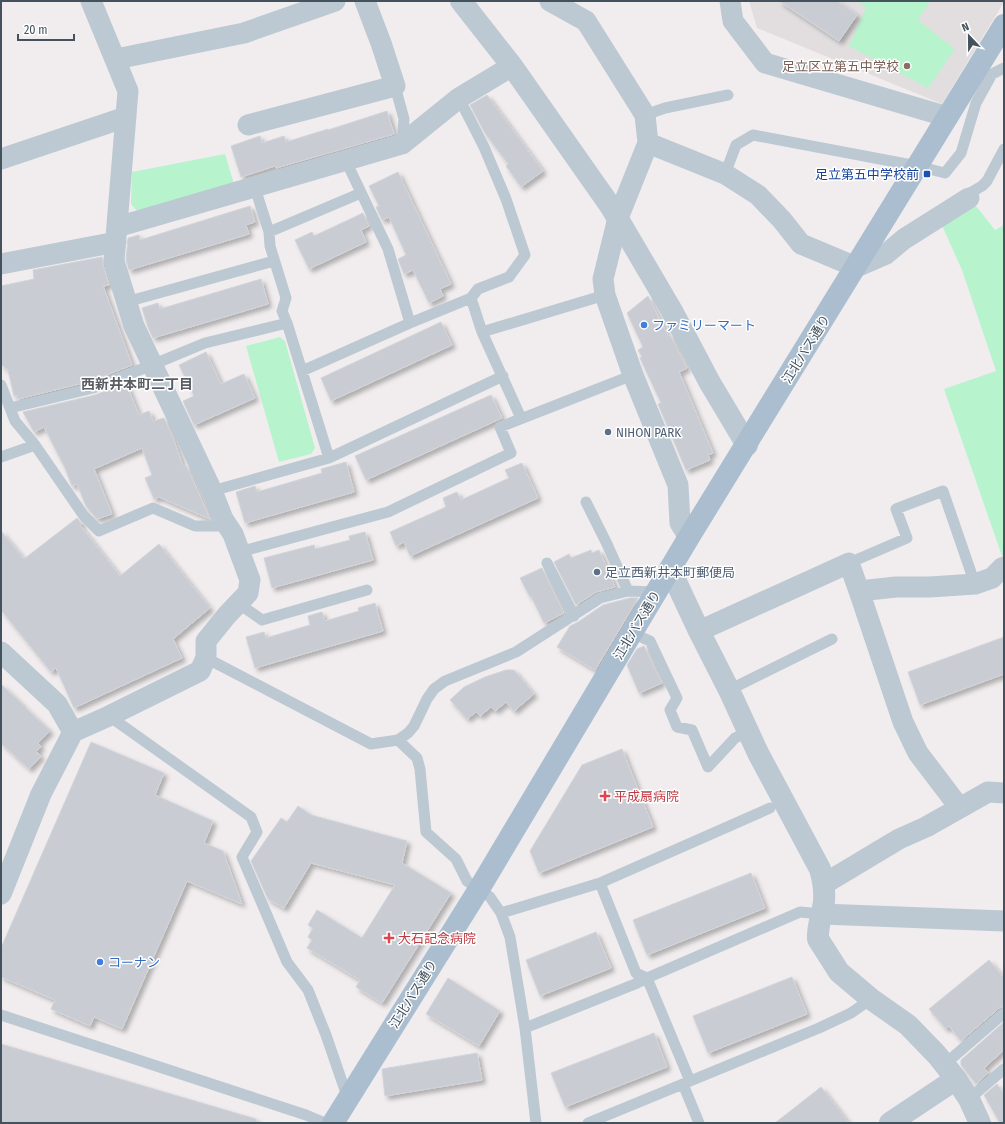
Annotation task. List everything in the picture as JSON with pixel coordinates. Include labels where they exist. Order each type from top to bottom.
[{"type":"main road","name":"江北バス通り","points":[[333,1123],[479,889],[689,537],[1004,25]]},
{"type":"street","points":[[1,894],[41,794],[73,732],[200,671],[206,658],[206,641],[248,593],[250,580],[228,526],[223,519],[212,491],[134,326],[114,262],[128,91],[91,1]]},
{"type":"street","points":[[116,59],[244,34],[335,1]]},
{"type":"street","points":[[248,125],[396,86],[364,1]]},
{"type":"street","points":[[461,1],[512,66],[618,218],[672,311],[710,383],[747,445]]},
{"type":"street","points":[[550,1],[586,21],[645,115],[648,142],[618,218],[603,279],[605,295],[633,375],[678,486],[680,523],[689,537]]},
{"type":"street","points":[[730,1],[733,20],[765,63],[948,117]]},
{"type":"street","points":[[1,264],[116,234],[255,188],[402,144],[460,98],[512,66]]},
{"type":"street","points":[[1,159],[126,117]]},
{"type":"street","points":[[648,142],[725,174],[758,195],[782,220],[801,244],[856,267],[886,254],[904,239],[969,198]]},
{"type":"street","points":[[699,632],[849,563],[903,722],[918,753],[960,807]]},
{"type":"street","points":[[859,591],[896,587],[930,587],[975,584],[992,578],[1004,567]]},
{"type":"street","points":[[670,569],[748,732],[777,790],[820,869],[824,884],[824,901],[818,939],[828,957],[839,972],[871,999],[908,1025],[951,1072],[969,1099],[980,1123]]},
{"type":"street","points":[[1,652],[57,704],[73,732]]},
{"type":"street","points":[[824,884],[899,839],[926,827],[988,792],[1004,793]]},
{"type":"street","points":[[822,914],[1004,921]]},
{"type":"street","points":[[890,1123],[951,1072]]},
{"type":"lane","points":[[725,174],[736,145],[753,135],[917,166],[945,173],[961,153],[976,103],[992,74],[1004,68]]},
{"type":"lane","points":[[396,86],[404,119],[402,144]]},
{"type":"lane","points":[[645,115],[665,108],[728,95]]},
{"type":"lane","points":[[302,371],[410,323],[471,298],[478,289],[509,277],[526,255],[506,199],[484,147],[460,98]]},
{"type":"lane","points":[[969,198],[970,193],[982,186],[987,181],[1004,149]]},
{"type":"lane","points":[[346,161],[388,249],[410,323]]},
{"type":"lane","points":[[255,188],[269,232],[270,246],[286,298],[282,311],[329,458]]},
{"type":"lane","points":[[269,232],[361,193]]},
{"type":"lane","points":[[126,302],[274,261]]},
{"type":"lane","points":[[482,332],[605,295]]},
{"type":"lane","points":[[471,298],[482,332],[522,418]]},
{"type":"lane","points":[[10,408],[93,388],[205,343],[286,323]]},
{"type":"lane","points":[[239,552],[388,512],[511,453],[500,427],[633,375]]},
{"type":"lane","points":[[212,491],[329,458],[503,376]]},
{"type":"lane","points":[[1,384],[15,421],[35,445],[84,516],[99,531],[153,508],[195,526],[228,526]]},
{"type":"lane","points":[[1,457],[35,445]]},
{"type":"lane","points":[[849,563],[907,538],[896,509],[943,491],[975,584]]},
{"type":"lane","points":[[586,502],[628,591]]},
{"type":"lane","points":[[548,563],[574,616]]},
{"type":"lane","points":[[238,603],[262,620],[367,590]]},
{"type":"lane","points":[[206,658],[370,744],[398,740],[408,733],[414,726],[427,699],[434,689],[445,681],[516,652],[600,598],[628,591],[656,592]]},
{"type":"lane","points":[[632,633],[650,641],[677,698],[670,710],[677,727],[692,730],[708,767],[735,738],[748,732]]},
{"type":"lane","points":[[729,690],[832,638]]},
{"type":"lane","points":[[109,716],[251,817],[257,832],[242,857],[287,962],[308,990],[326,1035],[348,1099]]},
{"type":"lane","points":[[398,740],[416,758],[420,769],[426,832],[456,859],[467,881],[490,897],[501,913],[510,938],[525,1028],[536,1123]]},
{"type":"lane","points":[[501,913],[600,883],[770,808]]},
{"type":"lane","points":[[600,883],[636,973],[647,978],[687,1082],[699,1123]]},
{"type":"lane","points":[[525,1028],[635,984],[800,912],[822,914]]},
{"type":"lane","points":[[588,1123],[819,1028],[851,1012],[871,999]]},
{"type":"lane","points":[[951,1072],[1004,1013]]},
{"type":"lane","points":[[1,1015],[306,1115],[325,1123]]},
{"type":"lane","points":[[969,1099],[1004,1069]]},
{"type":"shaded area","name":"足立区立第五中学校","points":[[749,1],[1004,2],[942,104],[757,28]]},
{"type":"green space","points":[[858,1],[930,1],[918,20],[955,49],[928,88],[849,46],[866,8]]},
{"type":"green space","points":[[225,154],[234,184],[138,212],[131,204],[132,172]]},
{"type":"green space","points":[[972,201],[995,230],[1004,225],[1004,556],[1002,556],[944,389],[996,371],[962,270],[940,221]]},
{"type":"green space","points":[[280,337],[285,341],[315,448],[311,454],[279,462],[246,346]]},
{"type":"building","points":[[779,1],[837,1],[857,15],[839,41]]},
{"type":"building","points":[[487,95],[543,171],[521,187],[506,166],[508,164],[485,133],[470,105]]},
{"type":"building","points":[[387,111],[394,134],[276,168],[275,166],[241,177],[231,146],[260,136],[262,143],[284,136],[286,142]]},
{"type":"building","points":[[398,172],[451,284],[440,289],[443,296],[429,303],[413,270],[404,274],[398,259],[406,255],[389,217],[382,220],[376,207],[379,206],[369,186]]},
{"type":"building","points":[[250,206],[255,222],[246,225],[249,234],[129,270],[126,260],[128,238],[139,235],[140,240]]},
{"type":"building","points":[[363,213],[369,226],[361,230],[366,242],[309,269],[295,240],[312,232],[314,236]]},
{"type":"building","points":[[102,257],[109,285],[103,286],[132,365],[91,381],[18,399],[17,395],[14,396],[8,370],[1,364],[1,286],[34,279],[33,270]]},
{"type":"building","points":[[261,279],[268,304],[153,338],[142,308],[158,303],[160,309]]},
{"type":"building","points":[[648,296],[668,336],[670,335],[687,368],[679,372],[713,453],[708,455],[710,460],[686,470],[658,404],[661,403],[640,358],[642,357],[638,350],[643,347],[627,313]]},
{"type":"building","points":[[441,322],[452,345],[331,401],[321,378]]},
{"type":"building","points":[[206,352],[221,384],[244,374],[255,398],[194,425],[183,401],[194,396],[179,365]]},
{"type":"building","points":[[126,383],[139,415],[149,411],[153,421],[164,418],[183,466],[186,465],[210,519],[159,497],[154,499],[145,478],[152,475],[142,448],[94,469],[112,514],[97,519],[86,506],[77,484],[72,486],[65,468],[44,427],[34,432],[23,412],[95,395]]},
{"type":"building","points":[[491,395],[502,418],[366,480],[355,456]]},
{"type":"building","points":[[346,462],[354,492],[245,523],[236,492],[255,486],[257,492],[322,473],[321,469]]},
{"type":"building","points":[[522,463],[538,498],[410,556],[404,542],[396,546],[390,532],[446,507],[443,498],[457,492],[461,500],[509,478],[505,470]]},
{"type":"building","points":[[77,518],[82,524],[80,525],[120,576],[159,544],[210,608],[173,639],[182,658],[74,708],[56,668],[51,672],[1,610],[1,531],[24,559]]},
{"type":"building","points":[[365,532],[373,560],[272,588],[264,558],[314,545],[315,549],[350,540],[349,536]]},
{"type":"building","points":[[591,550],[592,553],[599,550],[615,587],[596,592],[576,605],[554,562],[569,554],[571,558]]},
{"type":"building","points":[[542,568],[564,613],[544,623],[531,596],[530,597],[520,578]]},
{"type":"building","points":[[630,598],[638,598],[595,670],[557,647],[570,626],[603,605]]},
{"type":"building","points":[[375,603],[383,631],[255,668],[246,637],[264,632],[266,638],[310,625],[308,616],[322,612],[325,621],[359,611],[358,608]]},
{"type":"building","points":[[1004,637],[1004,674],[920,705],[908,672]]},
{"type":"building","points":[[644,646],[662,683],[639,693],[627,665],[637,649]]},
{"type":"building","points":[[506,670],[514,670],[534,694],[514,711],[506,702],[495,711],[491,707],[480,716],[476,712],[467,719],[450,700],[464,687],[485,677]]},
{"type":"building","points":[[1,684],[50,731],[38,743],[41,747],[36,752],[41,756],[29,769],[1,743]]},
{"type":"building","points":[[91,742],[164,773],[155,795],[213,821],[204,843],[223,851],[242,904],[187,881],[122,1029],[94,1017],[90,1026],[51,1009],[55,1000],[1,977],[1,948]]},
{"type":"building","points":[[622,749],[653,827],[539,873],[530,851],[582,765]]},
{"type":"building","points":[[298,806],[311,815],[407,841],[402,863],[451,893],[382,1003],[356,987],[360,980],[307,948],[312,940],[308,937],[313,928],[308,925],[317,910],[362,938],[395,885],[311,863],[284,908],[268,899],[251,861],[281,818],[287,822]]},
{"type":"building","points":[[751,873],[765,908],[647,955],[633,920]]},
{"type":"building","points":[[596,932],[611,968],[540,996],[526,960]]},
{"type":"building","points":[[989,960],[1004,978],[1004,1006],[999,1008],[961,1041],[949,1026],[946,1029],[929,1009]]},
{"type":"building","points":[[792,977],[807,1014],[708,1053],[693,1016]]},
{"type":"building","points":[[448,978],[500,1011],[479,1046],[426,1014]]},
{"type":"building","points":[[1004,1022],[1004,1050],[984,1068],[988,1073],[976,1084],[961,1065],[961,1060]]},
{"type":"building","points":[[654,1033],[667,1067],[565,1107],[551,1073]]},
{"type":"building","points":[[1,1044],[256,1119],[256,1123],[1,1123]]},
{"type":"building","points":[[477,1053],[482,1080],[385,1096],[382,1069]]},
{"type":"building","points":[[997,1084],[1004,1094],[1004,1123],[1000,1123],[984,1095]]},
{"type":"building","points":[[821,1087],[849,1123],[775,1123]]},
{"type":"place","name":"足立区立第五中学校","points":[[907,66]]},
{"type":"place","name":"足立第五中学校前","points":[[927,174]]},
{"type":"place","name":"ファミリーマート","points":[[644,325]]},
{"type":"place","name":"NIHON PARK","points":[[608,432]]},
{"type":"place","name":"足立西新井本町郵便局","points":[[597,572]]},
{"type":"place","name":"平成扇病院","points":[[605,796]]},
{"type":"place","name":"大石記念病院","points":[[389,938]]},
{"type":"place","name":"コーナン","points":[[100,962]]},
{"type":"district","name":"西新井本町二丁目","points":[[137,384]]}]
